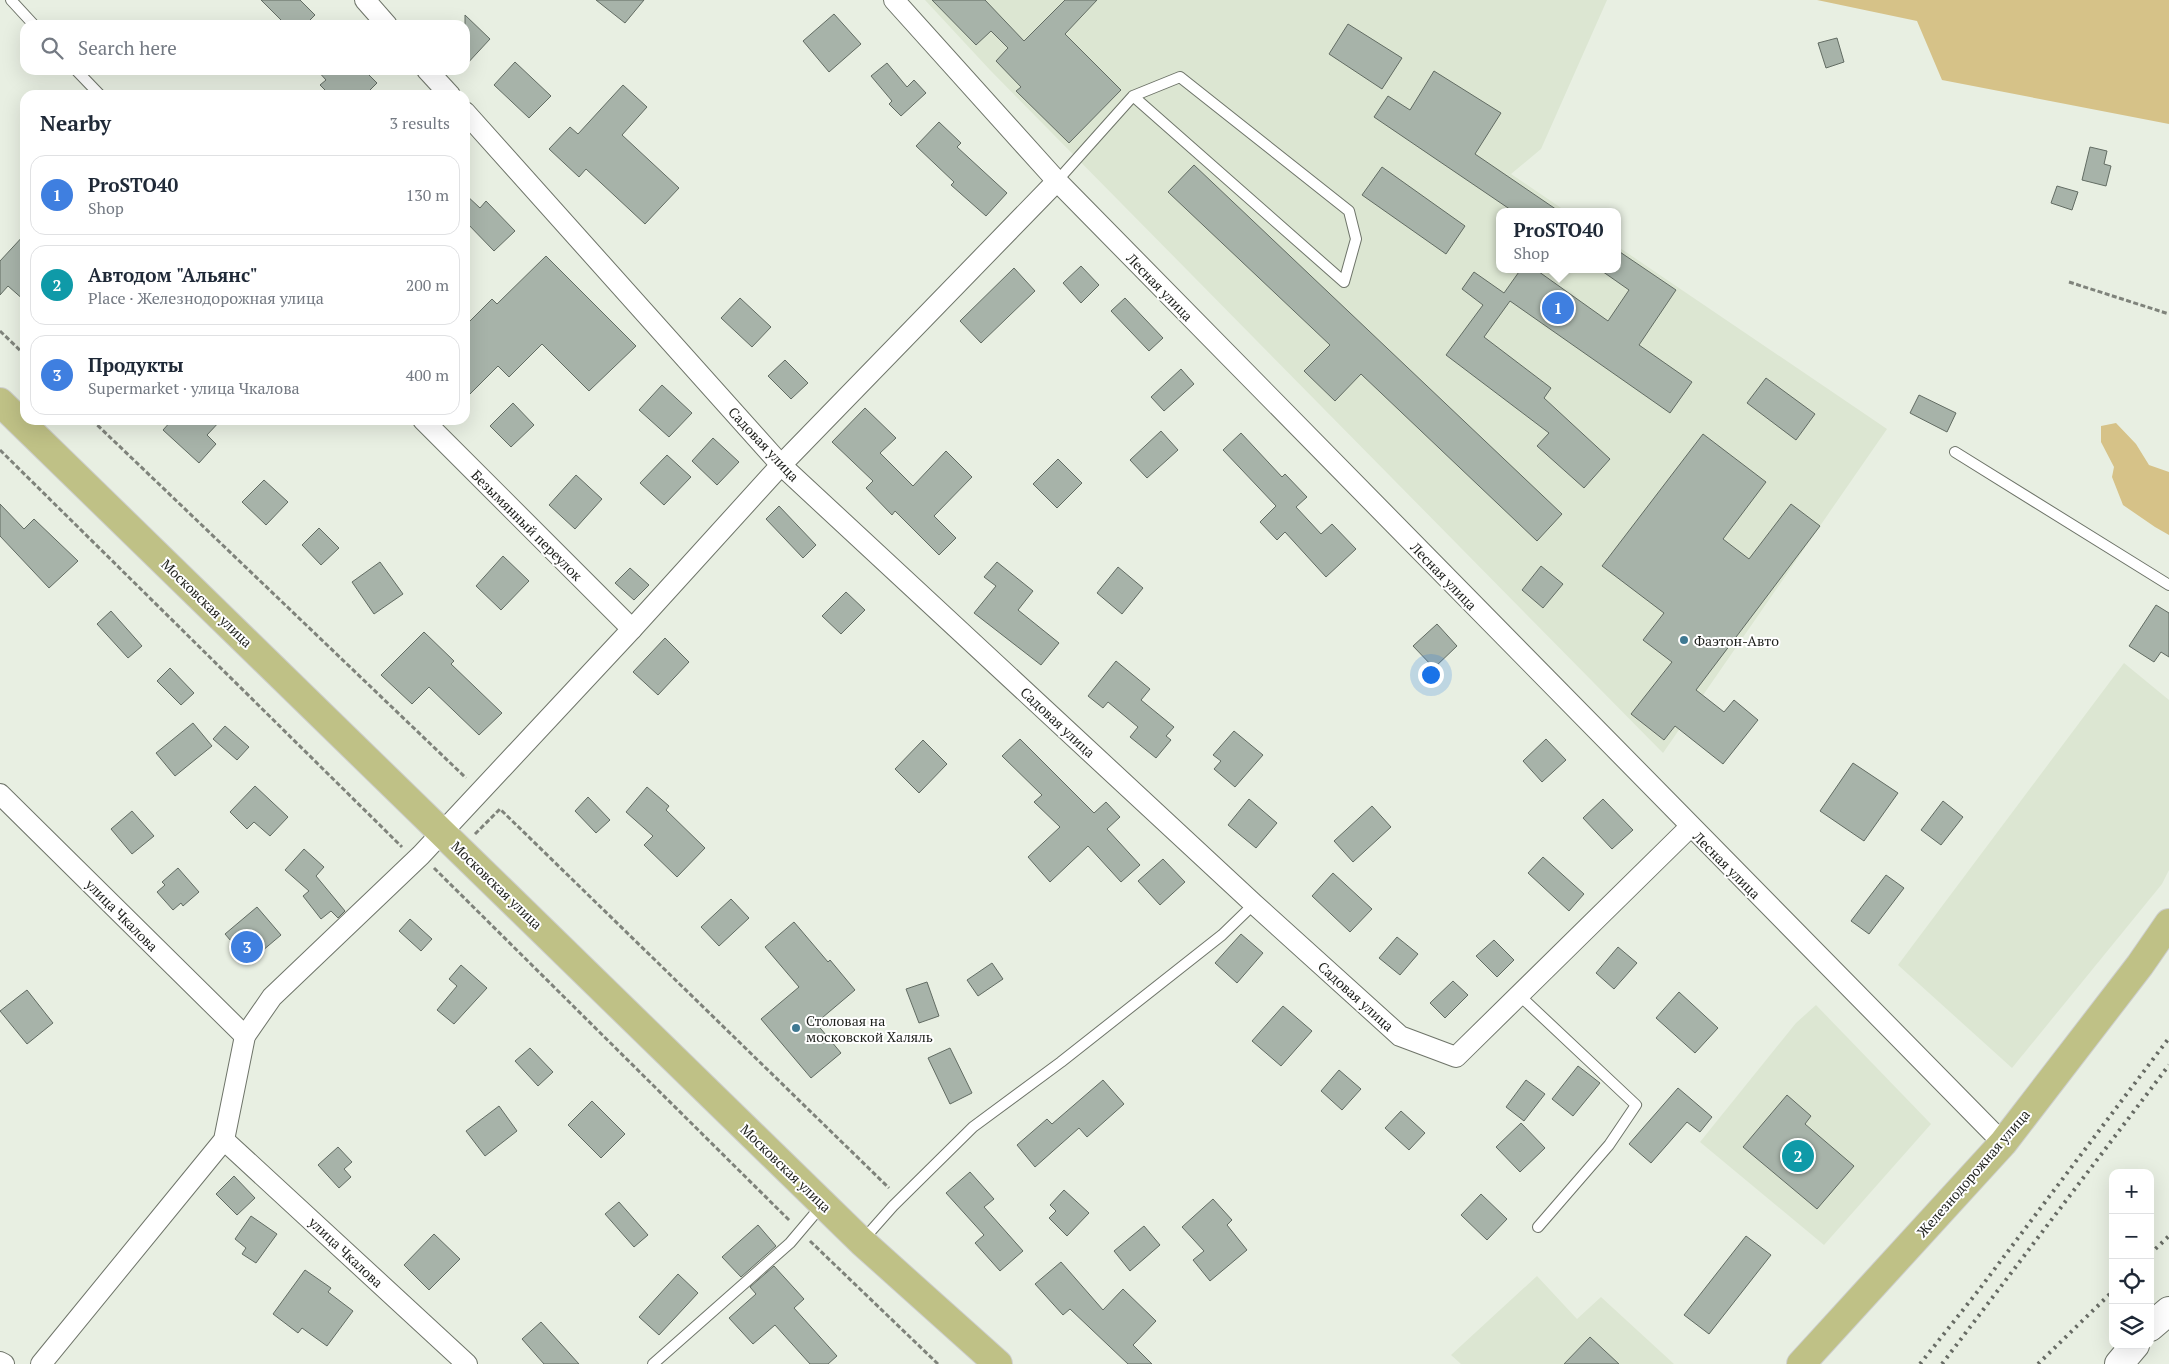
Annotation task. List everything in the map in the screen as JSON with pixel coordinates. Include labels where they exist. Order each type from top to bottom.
[{"type":"main road","name":"Московская улица","points":[[0,402],[20,421]]},
{"type":"main road","name":"Московская улица","points":[[24,425],[862,1242],[998,1364]]},
{"type":"main road","name":"Железнодорожная улица","points":[[1801,1364],[2003,1143],[2140,965],[2169,923]]},
{"type":"street","points":[[365,0],[383,20]]},
{"type":"street","name":"Лесная улица","points":[[894,0],[1057,181],[1690,827],[2003,1143]]},
{"type":"street","points":[[432,75],[446,90]]},
{"type":"street","name":"Садовая улица","points":[[470,118],[781,464],[1254,904],[1400,1036],[1456,1057],[1690,827]]},
{"type":"street","points":[[41,1364],[224,1140],[245,1036],[272,997],[421,855],[451,840],[480,791],[632,629],[781,464],[1057,181]]},
{"type":"street","name":"Безымянный переулок","points":[[428,425],[632,629]]},
{"type":"street","name":"улица Чкалова","points":[[0,794],[245,1036]]},
{"type":"street","name":"улица Чкалова","points":[[224,1140],[467,1364]]},
{"type":"street","points":[[2154,1324],[2169,1312]]},
{"type":"street","points":[[2119,1364],[2132,1349]]},
{"type":"street","points":[[0,1362],[4,1364]]},
{"type":"lane","points":[[11,0],[29,20]]},
{"type":"lane","points":[[81,75],[95,90]]},
{"type":"lane","points":[[1057,181],[1133,96],[1180,77],[1349,211],[1356,239],[1344,282],[1133,96]]},
{"type":"lane","points":[[1955,452],[2169,585]]},
{"type":"lane","points":[[862,1242],[900,1199],[973,1127],[1068,1056],[1207,947],[1254,904]]},
{"type":"lane","points":[[1519,995],[1636,1105],[1609,1145],[1538,1227]]},
{"type":"lane","points":[[653,1364],[790,1243],[823,1204]]},
{"type":"path","points":[[2069,282],[2169,314]]},
{"type":"path","points":[[0,331],[20,350]]},
{"type":"path","points":[[97,425],[500,809],[900,1199]]},
{"type":"path","points":[[0,450],[400,847],[421,855],[800,1231],[938,1364]]},
{"type":"path","points":[[437,871],[451,840],[500,809]]},
{"type":"shaded area","points":[[925,0],[1607,0],[1541,149],[1511,174],[1561,208],[1496,208],[1496,273],[1621,273],[1621,249],[1887,429],[1663,753],[990,70]]},
{"type":"shaded area","points":[[1817,0],[2169,0],[2169,124],[1942,80],[1917,21]]},
{"type":"shaded area","points":[[2116,423],[2136,444],[2149,465],[2169,472],[2169,535],[2123,505],[2112,477],[2114,467],[2101,442],[2101,426]]},
{"type":"shaded area","points":[[2124,663],[2169,700],[2169,870],[2162,884],[2012,1068],[1898,965]]},
{"type":"shaded area","points":[[1816,1005],[1931,1124],[1824,1245],[1700,1142],[1796,1023]]},
{"type":"shaded area","points":[[1537,1276],[1577,1319],[1601,1297],[1674,1364],[1461,1364],[1451,1355]]},
{"type":"building","points":[[261,0],[300,0],[315,15],[310,20],[281,20]]},
{"type":"building","points":[[596,0],[644,0],[625,23]]},
{"type":"building","points":[[932,0],[985,0],[1024,41],[1065,0],[1097,0],[1065,34],[1121,90],[1069,143],[1016,91],[1021,87],[996,61],[1008,48],[991,31],[976,45]]},
{"type":"building","points":[[834,14],[861,44],[829,72],[803,41]]},
{"type":"building","points":[[465,15],[490,39],[470,61],[470,20],[465,20]]},
{"type":"building","points":[[1348,24],[1402,58],[1382,89],[1329,54]]},
{"type":"building","points":[[1837,38],[1844,62],[1826,68],[1818,43]]},
{"type":"building","points":[[515,62],[551,96],[529,118],[494,85]]},
{"type":"building","points":[[887,63],[907,87],[914,80],[926,93],[901,116],[889,104],[892,101],[871,76]]},
{"type":"building","points":[[1434,71],[1501,113],[1475,154],[1554,208],[1508,208],[1374,117],[1388,96],[1410,110]]},
{"type":"building","points":[[322,75],[369,75],[377,83],[370,90],[325,90],[320,85],[326,80]]},
{"type":"building","points":[[623,85],[647,107],[622,135],[679,188],[645,224],[586,169],[579,177],[549,149],[570,127],[578,134]]},
{"type":"building","points":[[939,122],[961,143],[957,147],[1007,193],[986,216],[951,185],[954,182],[916,146]]},
{"type":"building","points":[[2090,147],[2107,151],[2104,164],[2111,166],[2106,186],[2082,180]]},
{"type":"building","points":[[1194,165],[1562,514],[1537,541],[1361,374],[1335,401],[1304,371],[1330,345],[1168,192]]},
{"type":"building","points":[[1382,167],[1465,226],[1446,254],[1362,195]]},
{"type":"building","points":[[2057,186],[2078,192],[2072,210],[2051,203]]},
{"type":"building","points":[[470,199],[480,208],[486,201],[515,231],[494,251],[470,226]]},
{"type":"building","points":[[20,239],[20,297],[8,286],[0,295],[0,261]]},
{"type":"building","points":[[1621,253],[1676,290],[1639,345],[1692,382],[1670,413],[1510,301],[1484,337],[1551,388],[1544,398],[1610,459],[1584,488],[1537,446],[1549,433],[1446,355],[1483,305],[1462,289],[1474,272],[1504,293],[1518,273],[1541,273],[1608,321],[1629,290],[1605,273],[1621,273]]},
{"type":"building","points":[[546,256],[636,346],[589,391],[542,344],[509,377],[498,366],[470,394],[470,321],[492,299],[497,304]]},
{"type":"building","points":[[1081,266],[1099,285],[1081,303],[1063,283]]},
{"type":"building","points":[[1014,268],[1035,291],[981,343],[960,321]]},
{"type":"building","points":[[740,298],[771,327],[752,347],[721,318]]},
{"type":"building","points":[[1125,298],[1163,338],[1149,351],[1111,311]]},
{"type":"building","points":[[785,360],[808,383],[791,399],[768,376]]},
{"type":"building","points":[[1181,369],[1194,384],[1164,411],[1151,397]]},
{"type":"building","points":[[1766,378],[1815,414],[1796,440],[1747,403]]},
{"type":"building","points":[[662,385],[692,413],[669,437],[639,410]]},
{"type":"building","points":[[1919,395],[1956,413],[1947,432],[1910,413]]},
{"type":"building","points":[[513,403],[534,425],[511,447],[490,426]]},
{"type":"building","points":[[865,408],[896,438],[880,453],[913,486],[946,451],[972,477],[934,516],[956,538],[939,555],[895,511],[892,515],[866,488],[873,481],[832,442]]},
{"type":"building","points":[[168,425],[216,425],[207,435],[216,444],[199,463],[163,430]]},
{"type":"building","points":[[1161,431],[1178,450],[1147,478],[1130,460]]},
{"type":"building","points":[[1241,433],[1282,477],[1285,474],[1307,497],[1296,507],[1321,534],[1332,524],[1356,549],[1326,577],[1285,532],[1277,540],[1260,522],[1276,506],[1223,450]]},
{"type":"building","points":[[1703,434],[1766,482],[1723,539],[1749,559],[1791,504],[1820,526],[1696,690],[1724,712],[1734,700],[1758,720],[1723,764],[1675,726],[1664,740],[1631,714],[1672,662],[1643,640],[1664,613],[1602,566]]},
{"type":"building","points":[[713,438],[739,462],[717,485],[692,461]]},
{"type":"building","points":[[667,455],[691,477],[664,505],[640,483]]},
{"type":"building","points":[[1058,459],[1082,483],[1057,508],[1033,484]]},
{"type":"building","points":[[576,475],[602,499],[575,529],[549,505]]},
{"type":"building","points":[[264,480],[288,502],[266,525],[242,502]]},
{"type":"building","points":[[0,504],[24,529],[34,519],[78,561],[49,588],[0,536]]},
{"type":"building","points":[[779,506],[816,545],[803,558],[766,519]]},
{"type":"building","points":[[319,528],[339,548],[321,565],[302,545]]},
{"type":"building","points":[[503,556],[529,581],[501,610],[476,586]]},
{"type":"building","points":[[380,562],[403,594],[374,614],[352,582]]},
{"type":"building","points":[[997,562],[1033,591],[1018,610],[1059,643],[1041,665],[974,613],[996,586],[984,577]]},
{"type":"building","points":[[1541,566],[1563,584],[1543,608],[1522,590]]},
{"type":"building","points":[[1118,567],[1143,588],[1122,614],[1097,593]]},
{"type":"building","points":[[630,568],[649,585],[634,600],[615,583]]},
{"type":"building","points":[[846,592],[865,610],[841,634],[822,616]]},
{"type":"building","points":[[2156,605],[2169,613],[2169,657],[2161,652],[2154,662],[2129,646]]},
{"type":"building","points":[[111,611],[142,646],[128,658],[97,624]]},
{"type":"building","points":[[1437,624],[1457,646],[1434,668],[1413,646]]},
{"type":"building","points":[[424,632],[454,661],[451,664],[502,713],[479,735],[429,687],[412,704],[381,675]]},
{"type":"building","points":[[665,638],[689,662],[658,695],[633,672]]},
{"type":"building","points":[[1116,661],[1150,689],[1141,700],[1174,727],[1166,736],[1171,740],[1156,758],[1130,737],[1138,727],[1108,702],[1103,708],[1088,696]]},
{"type":"building","points":[[170,668],[194,693],[181,705],[157,681]]},
{"type":"building","points":[[193,723],[212,746],[175,776],[156,753]]},
{"type":"building","points":[[225,726],[249,747],[237,760],[213,739]]},
{"type":"building","points":[[1234,731],[1263,755],[1235,787],[1214,769],[1221,761],[1213,755]]},
{"type":"building","points":[[1020,739],[1094,813],[1106,802],[1120,817],[1107,829],[1140,865],[1121,882],[1088,846],[1050,882],[1028,857],[1060,827],[1034,802],[1042,795],[1002,756]]},
{"type":"building","points":[[1546,739],[1566,760],[1542,782],[1523,761]]},
{"type":"building","points":[[923,740],[947,764],[919,793],[895,769]]},
{"type":"building","points":[[1853,763],[1898,793],[1864,841],[1820,811]]},
{"type":"building","points":[[255,786],[288,817],[270,836],[254,822],[247,829],[230,812]]},
{"type":"building","points":[[647,787],[669,806],[666,810],[705,848],[677,877],[644,845],[653,836],[626,812]]},
{"type":"building","points":[[588,797],[610,820],[596,833],[575,811]]},
{"type":"building","points":[[1249,799],[1277,823],[1256,848],[1228,825]]},
{"type":"building","points":[[1603,799],[1633,830],[1612,849],[1583,818]]},
{"type":"building","points":[[1943,801],[1963,817],[1941,845],[1921,830]]},
{"type":"building","points":[[1372,806],[1391,827],[1353,862],[1334,841]]},
{"type":"building","points":[[132,811],[154,836],[132,854],[111,829]]},
{"type":"building","points":[[304,849],[324,867],[316,876],[345,911],[338,918],[331,911],[321,919],[303,896],[309,891],[285,870]]},
{"type":"building","points":[[1543,857],[1584,894],[1569,911],[1528,873]]},
{"type":"building","points":[[1163,859],[1185,882],[1160,905],[1138,881]]},
{"type":"building","points":[[178,868],[199,892],[183,906],[181,903],[173,910],[157,892],[165,885],[162,882]]},
{"type":"building","points":[[1333,873],[1372,909],[1350,932],[1312,896]]},
{"type":"building","points":[[1886,875],[1904,888],[1869,934],[1851,921]]},
{"type":"building","points":[[731,899],[749,918],[719,946],[701,927]]},
{"type":"building","points":[[257,907],[281,935],[249,962],[225,934]]},
{"type":"building","points":[[410,919],[432,939],[421,951],[399,931]]},
{"type":"building","points":[[794,922],[855,990],[816,1023],[841,1053],[811,1078],[761,1019],[799,987],[765,947]]},
{"type":"building","points":[[1241,934],[1263,953],[1237,983],[1215,963]]},
{"type":"building","points":[[1397,937],[1418,954],[1400,975],[1379,958]]},
{"type":"building","points":[[1494,940],[1514,960],[1497,977],[1476,956]]},
{"type":"building","points":[[1618,947],[1637,963],[1614,989],[1596,973]]},
{"type":"building","points":[[992,963],[1003,979],[978,996],[967,980]]},
{"type":"building","points":[[461,965],[487,988],[454,1024],[437,1010],[457,986],[449,979]]},
{"type":"building","points":[[1453,981],[1468,995],[1445,1018],[1430,1003]]},
{"type":"building","points":[[927,982],[939,1016],[919,1023],[906,989]]},
{"type":"building","points":[[27,990],[53,1023],[27,1044],[0,1011]]},
{"type":"building","points":[[1679,992],[1718,1028],[1695,1053],[1656,1018]]},
{"type":"building","points":[[1283,1006],[1312,1031],[1281,1066],[1252,1041]]},
{"type":"building","points":[[530,1048],[553,1072],[538,1086],[515,1061]]},
{"type":"building","points":[[950,1048],[972,1093],[950,1104],[928,1058]]},
{"type":"building","points":[[1578,1066],[1600,1083],[1573,1116],[1552,1099]]},
{"type":"building","points":[[1339,1070],[1361,1089],[1342,1110],[1321,1091]]},
{"type":"building","points":[[1103,1080],[1124,1104],[1087,1137],[1079,1128],[1035,1167],[1017,1145],[1047,1119],[1052,1124]]},
{"type":"building","points":[[1526,1080],[1545,1094],[1524,1121],[1506,1107]]},
{"type":"building","points":[[1678,1088],[1712,1117],[1700,1132],[1687,1122],[1651,1163],[1629,1144]]},
{"type":"building","points":[[1787,1095],[1811,1116],[1805,1124],[1854,1166],[1817,1209],[1743,1147]]},
{"type":"building","points":[[592,1101],[625,1134],[601,1158],[568,1125]]},
{"type":"building","points":[[499,1106],[517,1131],[485,1156],[466,1131]]},
{"type":"building","points":[[1401,1111],[1425,1133],[1409,1150],[1385,1128]]},
{"type":"building","points":[[1521,1123],[1545,1148],[1520,1172],[1496,1147]]},
{"type":"building","points":[[338,1147],[352,1162],[344,1169],[351,1177],[339,1188],[318,1165]]},
{"type":"building","points":[[970,1172],[994,1199],[984,1207],[1023,1251],[1000,1271],[975,1243],[984,1235],[946,1193]]},
{"type":"building","points":[[234,1176],[255,1198],[237,1215],[216,1194]]},
{"type":"building","points":[[1064,1190],[1089,1213],[1067,1236],[1049,1218],[1056,1211],[1050,1205]]},
{"type":"building","points":[[1481,1194],[1507,1219],[1487,1240],[1461,1215]]},
{"type":"building","points":[[1213,1199],[1232,1220],[1227,1225],[1247,1250],[1210,1281],[1193,1260],[1204,1251],[1182,1227]]},
{"type":"building","points":[[619,1202],[648,1235],[634,1247],[605,1214]]},
{"type":"building","points":[[251,1216],[277,1234],[256,1263],[242,1254],[246,1248],[235,1239]]},
{"type":"building","points":[[758,1225],[776,1246],[741,1277],[722,1257]]},
{"type":"building","points":[[1144,1226],[1160,1245],[1130,1271],[1114,1251]]},
{"type":"building","points":[[434,1234],[460,1259],[429,1290],[404,1265]]},
{"type":"building","points":[[1746,1236],[1771,1255],[1709,1334],[1684,1315]]},
{"type":"building","points":[[1061,1262],[1103,1310],[1123,1289],[1156,1321],[1133,1345],[1152,1364],[1128,1364],[1070,1309],[1063,1315],[1035,1284]]},
{"type":"building","points":[[774,1266],[804,1299],[794,1308],[837,1356],[828,1364],[810,1364],[775,1325],[753,1344],[729,1318],[756,1294],[750,1287]]},
{"type":"building","points":[[305,1270],[331,1288],[328,1292],[353,1311],[327,1346],[302,1328],[298,1333],[273,1314]]},
{"type":"building","points":[[678,1274],[698,1293],[659,1335],[639,1317]]},
{"type":"building","points":[[541,1322],[579,1364],[544,1364],[522,1339]]},
{"type":"building","points":[[1590,1337],[1619,1364],[1564,1364]]},
{"type":"railway","points":[[1920,1364],[1978,1291],[2169,1038]]},
{"type":"railway","points":[[1942,1364],[2169,1065]]},
{"type":"railway","points":[[2154,1250],[2169,1236]]},
{"type":"railway","points":[[2038,1364],[2109,1295]]},
{"type":"place","name":"ProSTO40","points":[[1558,308]]},
{"type":"place","name":"Фаэтон-Авто","points":[[1684,640]]},
{"type":"place","name":"Продукты","points":[[247,947]]},
{"type":"place","name":"Столовая на московской Халяль","points":[[796,1028]]},
{"type":"place","name":"Автодом \"Альянс\"","points":[[1798,1156]]}]
